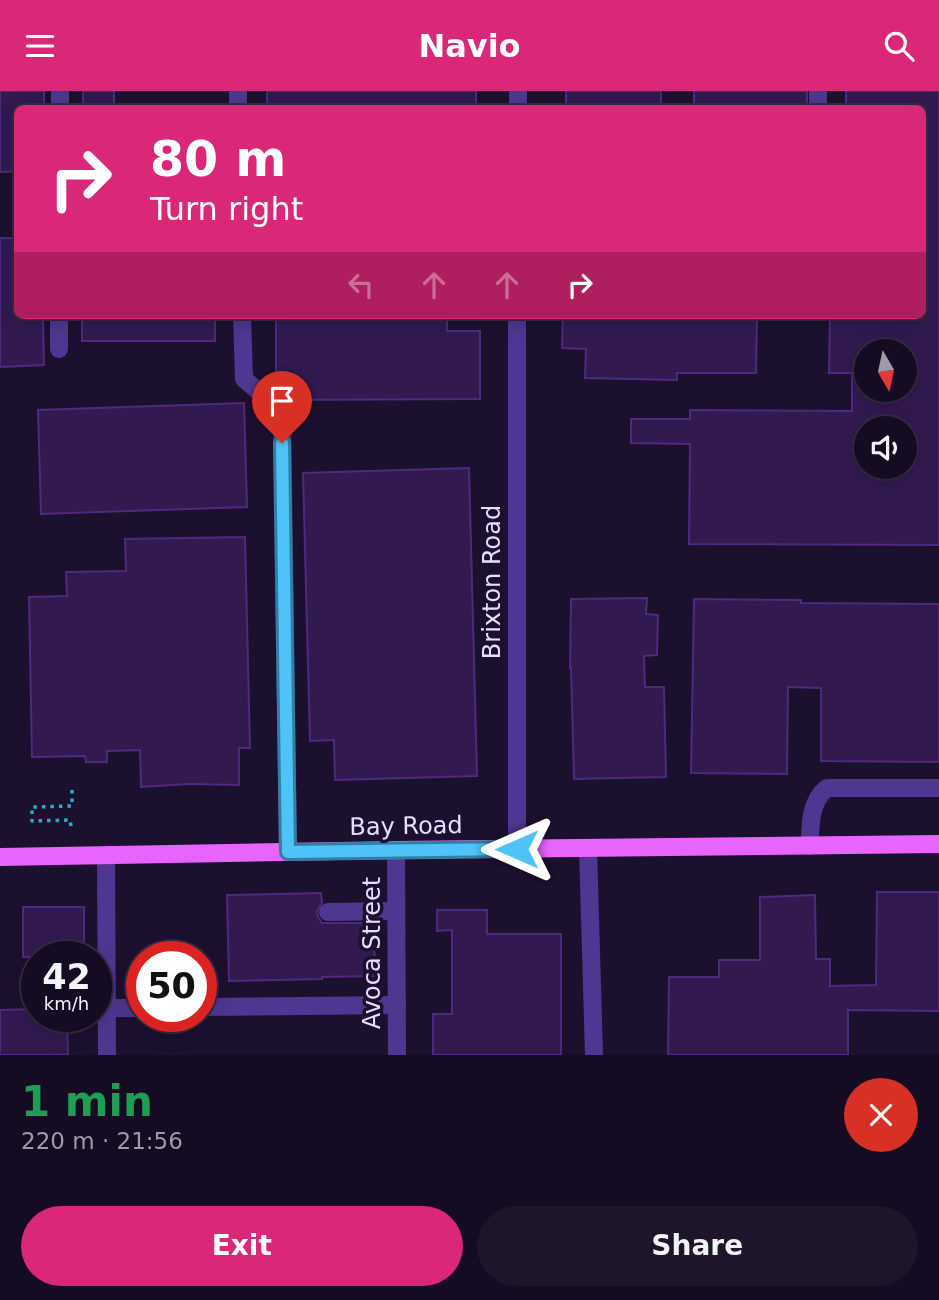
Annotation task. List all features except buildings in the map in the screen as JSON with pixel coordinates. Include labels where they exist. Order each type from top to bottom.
[{"type":"main road","name":"Bay Road","points":[[0,857],[939,844]]},
{"type":"street","points":[[59,319],[59,349]]},
{"type":"street","points":[[242,319],[244,379],[258,391]]},
{"type":"street","name":"Brixton Road","points":[[517,319],[517,849]]},
{"type":"street","points":[[282,416],[288,852]]},
{"type":"street","points":[[810,846],[812,814],[822,791],[827,788],[939,787]]},
{"type":"street","points":[[588,848],[594,1055]]},
{"type":"street","name":"Avoca Street","points":[[396,850],[397,1055]]},
{"type":"street","points":[[106,856],[107,941]]},
{"type":"street","points":[[328,912],[396,911]]},
{"type":"street","points":[[217,1007],[397,1005]]},
{"type":"street","points":[[107,1032],[107,1055]]},
{"type":"path","points":[[71,826],[71,820],[32,821],[32,807],[72,806],[72,789]]},
{"type":"route","points":[[282,443],[288,852],[517,849]]}]
